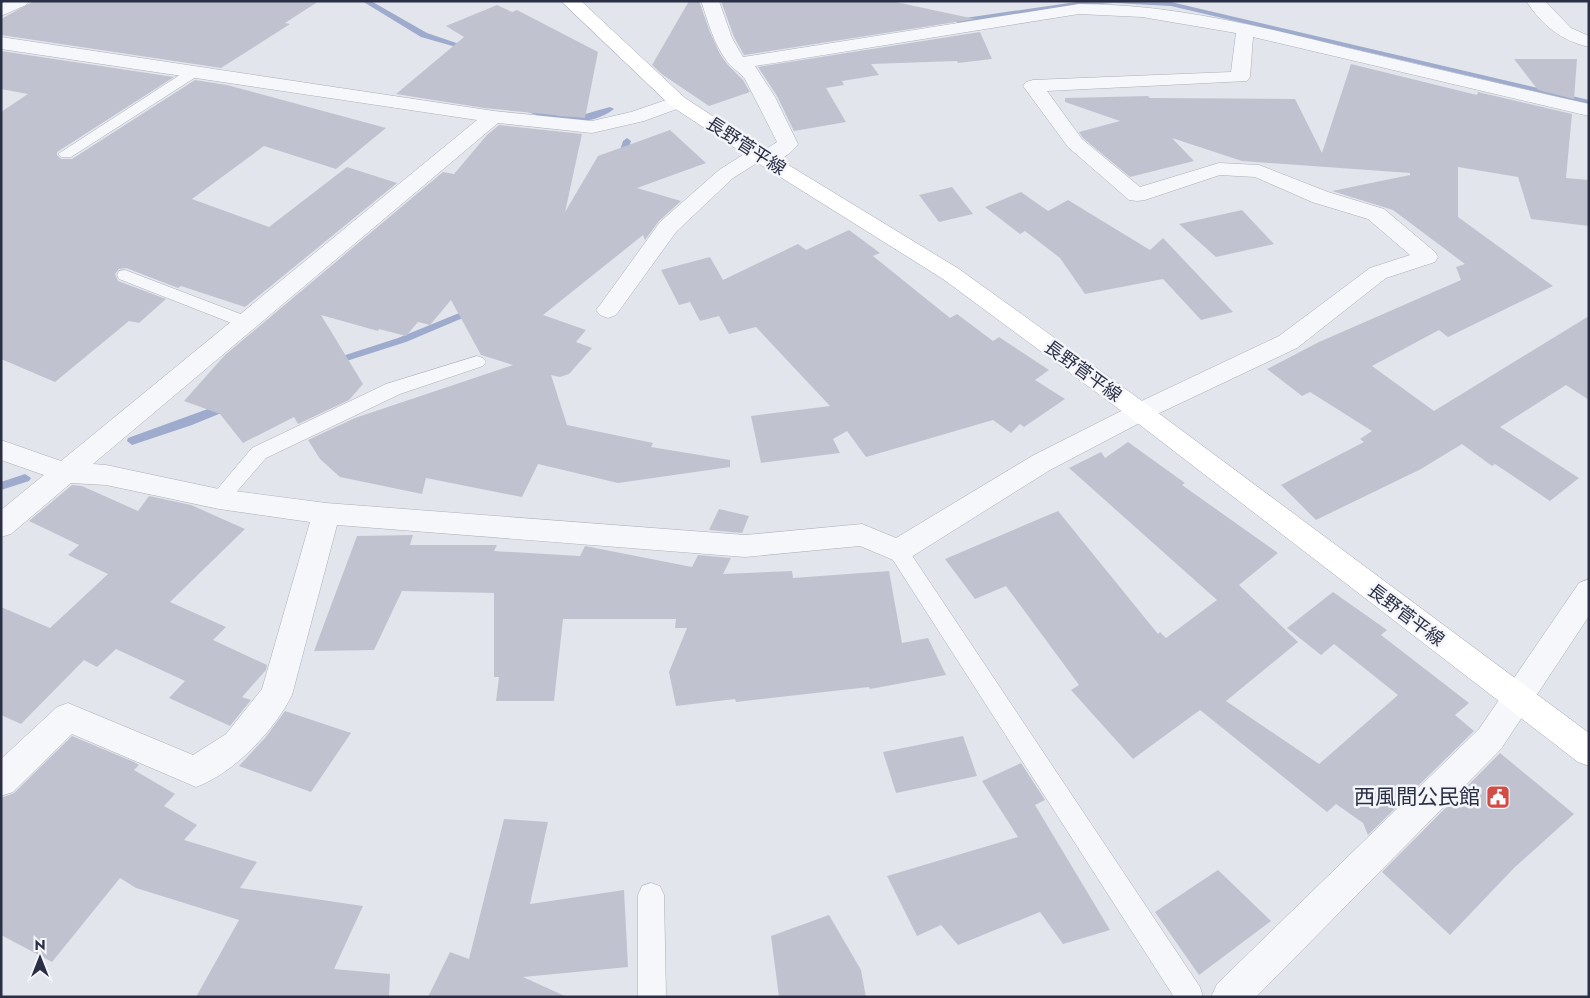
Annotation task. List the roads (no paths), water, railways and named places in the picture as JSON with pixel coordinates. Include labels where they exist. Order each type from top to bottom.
[{"type":"main road","name":"長野菅平線","points":[[576,2],[678,102],[951,274],[1140,412],[1589,752]]},
{"type":"street","points":[[1,11],[20,1]]},
{"type":"street","points":[[608,310],[668,227],[726,174],[788,144],[768,104],[747,69],[734,58],[721,33],[710,1]]},
{"type":"street","points":[[1535,1],[1563,32],[1576,40],[1589,42]]},
{"type":"street","points":[[734,58],[1079,9],[1106,8],[1148,11],[1245,30],[1589,110]]},
{"type":"street","points":[[1,450],[66,473],[106,475],[219,499],[326,514],[745,546],[862,535],[898,552],[1041,463],[1140,412],[1288,342],[1378,273],[1427,258],[1376,214],[1320,197],[1259,171],[1219,169],[1137,195],[1075,143],[1033,86],[1240,77],[1245,30]]},
{"type":"street","points":[[1,43],[494,117],[592,126],[637,117],[678,102]]},
{"type":"street","points":[[1,526],[494,117]]},
{"type":"street","points":[[1,782],[68,716],[196,772],[237,744],[276,695],[326,514]]},
{"type":"street","points":[[1230,997],[1490,739],[1589,591]]},
{"type":"lane","points":[[66,154],[194,72]]},
{"type":"lane","points":[[125,275],[245,322]]},
{"type":"lane","points":[[219,499],[259,453],[393,389],[477,362]]},
{"type":"lane","points":[[898,552],[1190,997]]},
{"type":"lane","points":[[651,895],[652,997]]},
{"type":"waterway","points":[[365,1],[424,35],[470,49]]},
{"type":"waterway","points":[[958,21],[1076,4],[1114,1],[1171,4],[1589,102]]},
{"type":"waterway","points":[[523,107],[536,113],[565,119],[580,119],[610,109]]},
{"type":"waterway","points":[[621,159],[627,141]]},
{"type":"waterway","points":[[334,362],[402,340],[474,310]]},
{"type":"waterway","points":[[132,441],[188,422],[227,406]]},
{"type":"waterway","points":[[1,486],[25,478]]},
{"type":"place","name":"西風間公民館","points":[[1498,797]]}]
